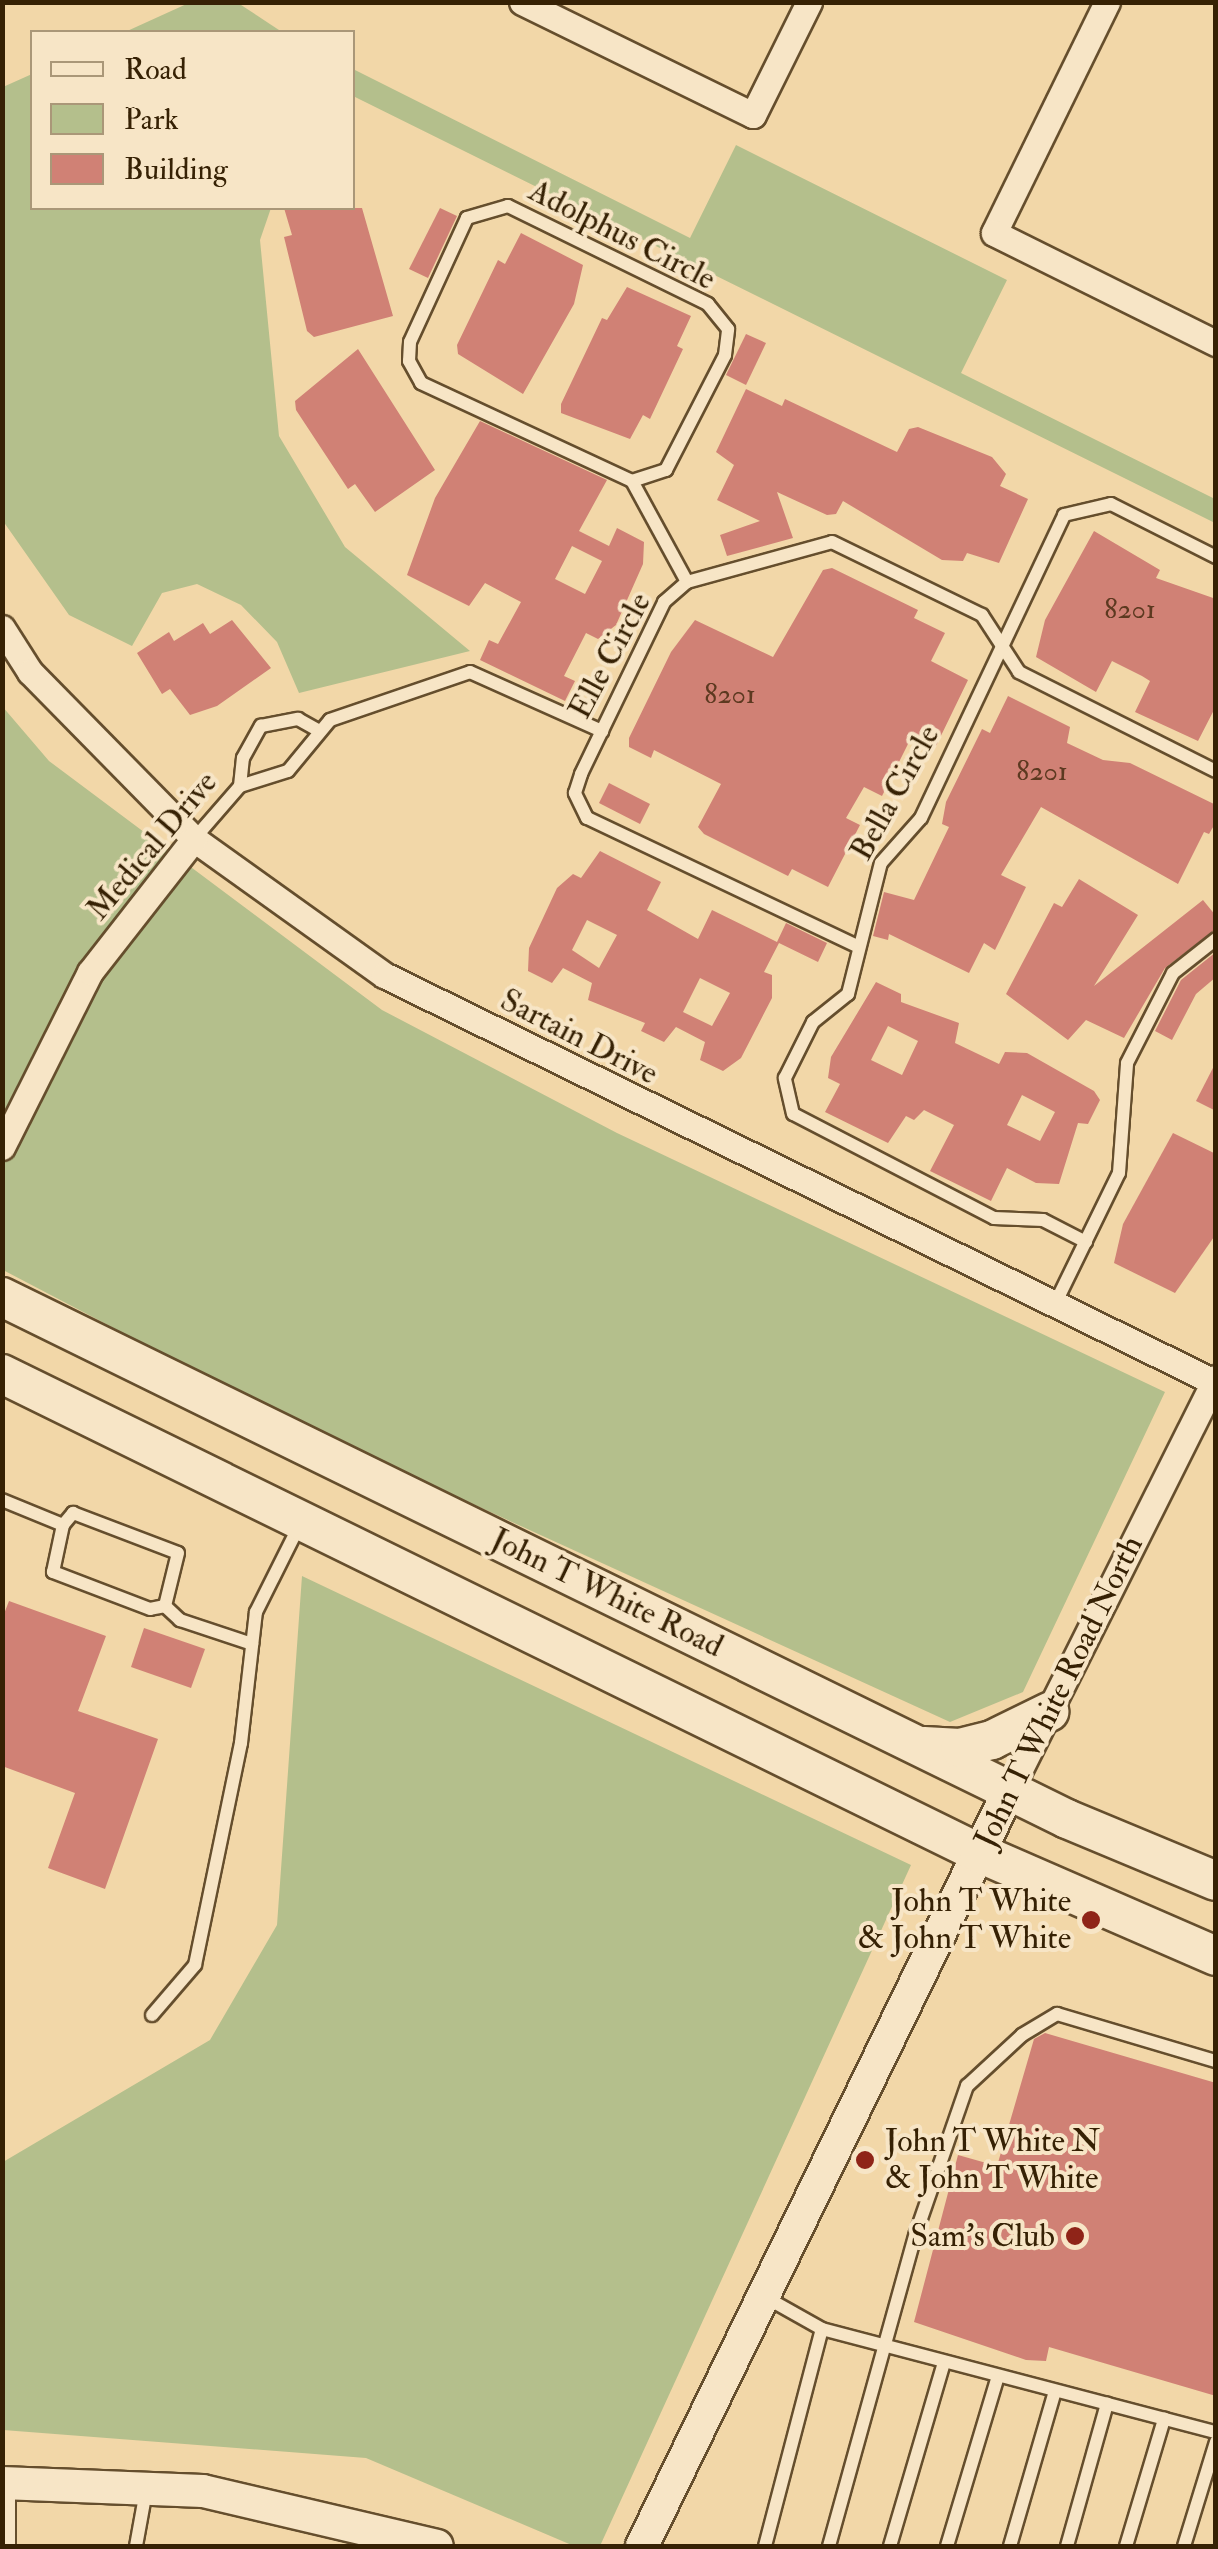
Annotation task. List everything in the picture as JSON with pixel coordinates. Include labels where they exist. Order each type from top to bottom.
[{"type":"main road","name":"John T White Road","points":[[2,1297],[1010,1791],[1216,1881]]},
{"type":"main road","points":[[2,1374],[300,1524],[978,1853],[1216,1956]]},
{"type":"main road","points":[[918,1746],[960,1748],[992,1740],[1049,1712]]},
{"type":"street","points":[[522,2],[752,115],[809,2]]},
{"type":"street","points":[[1107,2],[994,232],[1216,343]]},
{"type":"street","name":"Sartain Drive","points":[[2,628],[30,672],[194,839],[384,975],[1054,1306],[1215,1381]]},
{"type":"street","name":"Medical Drive","points":[[2,1146],[90,972],[194,839]]},
{"type":"street","name":"John T White Road North","points":[[642,2546],[978,1853],[1215,1381]]},
{"type":"street","points":[[6,2483],[147,2488],[265,2501],[344,2534],[437,2546]]},
{"type":"lane","name":"Adolphus Circle","points":[[508,206],[708,304],[728,329],[725,354],[666,470],[632,481],[421,383],[409,361],[410,342],[467,218],[508,206]]},
{"type":"lane","points":[[632,481],[687,582]]},
{"type":"lane","name":"Bella Circle","points":[[1086,1242],[1043,1220],[994,1218],[794,1114],[785,1078],[813,1022],[848,994],[881,863],[921,818],[1064,516],[1110,504],[1216,557]]},
{"type":"lane","name":"Elle Circle","points":[[859,947],[587,818],[575,793],[664,602],[687,582],[832,542],[982,614],[1019,672],[1216,771]]},
{"type":"lane","points":[[240,786],[243,758],[261,726],[298,719],[316,729],[470,672],[602,731]]},
{"type":"lane","name":"Medical Drive","points":[[194,839],[240,786],[288,771],[316,729]]},
{"type":"lane","points":[[1054,1306],[1119,1173],[1127,1064],[1173,973],[1216,938]]},
{"type":"lane","points":[[2,1500],[62,1525]]},
{"type":"lane","points":[[73,1514],[178,1553],[165,1606],[150,1608],[53,1572],[62,1525],[73,1514]]},
{"type":"lane","points":[[152,2015],[195,1965],[241,1743],[252,1644],[270,1576],[300,1524]]},
{"type":"lane","points":[[165,1606],[180,1620],[252,1644]]},
{"type":"lane","points":[[829,2546],[888,2347],[916,2233],[967,2086],[1022,2035],[1057,2014],[1216,2061]]},
{"type":"lane","points":[[765,2297],[822,2329],[1216,2432]]},
{"type":"lane","points":[[765,2546],[822,2329]]},
{"type":"lane","points":[[890,2546],[944,2362]]},
{"type":"lane","points":[[947,2546],[998,2376]]},
{"type":"lane","points":[[1010,2546],[1055,2391]]},
{"type":"lane","points":[[1067,2546],[1108,2404]]},
{"type":"lane","points":[[1126,2546],[1164,2419]]},
{"type":"lane","points":[[1184,2546],[1216,2442]]},
{"type":"lane","points":[[6,2483],[9,2546]]},
{"type":"lane","points":[[136,2546],[147,2488]]},
{"type":"green space","points":[[191,2],[238,3],[279,30],[129,30]]},
{"type":"green space","points":[[355,70],[690,238],[736,145],[1007,280],[961,373],[1215,499],[1215,523],[355,97]]},
{"type":"green space","points":[[30,75],[30,210],[270,210],[260,240],[279,436],[345,547],[470,651],[299,693],[277,642],[241,605],[197,584],[162,593],[132,646],[69,615],[3,521],[3,87]]},
{"type":"green space","points":[[2,706],[49,761],[382,1010],[617,1133],[1165,1392],[1023,1692],[950,1722],[293,1422],[3,1270]]},
{"type":"green space","points":[[302,1576],[911,1865],[600,2546],[574,2546],[366,2458],[3,2430],[3,2162],[210,2040],[277,1925]]},
{"type":"building","points":[[362,208],[393,316],[314,337],[307,331],[284,237],[292,235],[285,210]]},
{"type":"building","points":[[440,208],[457,216],[428,278],[409,269]]},
{"type":"building","points":[[521,233],[583,265],[574,304],[523,394],[458,354],[457,345],[498,260],[505,264]]},
{"type":"building","points":[[627,287],[691,316],[677,346],[683,349],[650,419],[643,415],[630,439],[561,413],[561,404],[602,318],[607,320]]},
{"type":"building","points":[[746,334],[766,343],[746,385],[726,375]]},
{"type":"building","points":[[358,349],[435,470],[375,512],[355,484],[348,489],[296,410],[295,401]]},
{"type":"building","points":[[746,389],[782,406],[785,399],[897,452],[909,429],[918,427],[992,457],[1006,474],[1000,486],[1028,499],[999,563],[967,553],[963,561],[942,560],[843,501],[836,514],[827,515],[777,492],[793,538],[727,556],[720,535],[760,521],[717,500],[734,465],[716,452]]},
{"type":"building","points":[[480,421],[607,480],[579,531],[609,546],[617,528],[644,542],[643,564],[616,625],[598,639],[586,633],[564,676],[575,681],[565,701],[480,660],[489,640],[498,644],[521,602],[485,583],[469,606],[407,575],[435,498]],"holes":[[[572,546],[602,561],[585,594],[555,579]]]},
{"type":"building","points":[[1094,531],[1160,570],[1156,578],[1216,599],[1216,706],[1198,741],[1135,712],[1150,681],[1142,676],[1112,661],[1096,692],[1036,657],[1045,620]]},
{"type":"building","points":[[832,568],[918,610],[914,618],[945,633],[931,661],[968,680],[936,746],[913,734],[882,796],[864,787],[846,818],[860,825],[828,887],[792,869],[788,876],[704,834],[698,827],[721,784],[654,750],[651,758],[629,747],[629,738],[671,652],[695,620],[773,657],[823,570]]},
{"type":"building","points":[[232,620],[271,668],[217,706],[190,715],[170,689],[162,694],[137,653],[169,632],[174,641],[203,623],[210,634]]},
{"type":"building","points":[[1008,696],[1070,727],[1067,743],[1103,760],[1130,763],[1216,805],[1216,822],[1209,834],[1204,832],[1178,884],[1041,807],[1001,875],[1026,887],[995,950],[984,943],[969,973],[889,934],[888,940],[873,936],[884,892],[914,900],[949,827],[942,824],[946,802],[982,729],[990,733]]},
{"type":"building","points":[[609,783],[650,804],[640,824],[599,803]]},
{"type":"building","points":[[600,851],[661,882],[647,910],[698,939],[712,910],[777,942],[786,923],[827,943],[818,962],[779,943],[764,972],[772,975],[772,998],[741,1058],[723,1071],[700,1060],[705,1042],[676,1027],[664,1042],[641,1031],[645,1023],[588,1000],[592,983],[563,968],[552,983],[528,971],[529,948],[557,888],[573,874],[581,878]],"holes":[[[587,920],[617,935],[599,968],[572,950]],[[700,978],[730,993],[712,1026],[683,1012]]]},
{"type":"building","points":[[1079,879],[1138,915],[1094,986],[1203,900],[1216,916],[1216,929],[1165,968],[1124,1038],[1086,1020],[1068,1040],[1006,994],[1054,903],[1062,907]]},
{"type":"building","points":[[1216,952],[1216,977],[1196,994],[1172,1040],[1155,1031],[1181,980]]},
{"type":"building","points":[[876,982],[901,994],[901,1002],[959,1023],[955,1043],[999,1064],[1005,1052],[1027,1053],[1094,1091],[1100,1100],[1088,1124],[1078,1123],[1059,1184],[1036,1183],[1007,1168],[991,1201],[930,1171],[954,1125],[924,1110],[914,1120],[906,1116],[888,1143],[825,1112],[840,1084],[828,1078],[831,1057]],"holes":[[[888,1026],[918,1041],[902,1075],[871,1060]],[[1022,1095],[1055,1112],[1040,1141],[1007,1125]]]},
{"type":"building","points":[[1216,1062],[1216,1111],[1196,1101]]},
{"type":"building","points":[[1173,1133],[1216,1154],[1216,1234],[1175,1293],[1114,1263],[1123,1224]]},
{"type":"building","points":[[9,1601],[106,1636],[78,1711],[158,1739],[105,1889],[48,1868],[75,1793],[2,1766],[2,1619]]},
{"type":"building","points":[[144,1628],[205,1649],[191,1688],[131,1667]]},
{"type":"building","name":"Sam's Club","points":[[1045,2033],[1216,2083],[1216,2396],[1049,2347],[1046,2361],[1026,2360],[914,2322],[958,2155],[997,2166],[1034,2039]]},
{"type":"place","name":"John T White & John T White","points":[[1091,1920]]},
{"type":"place","name":"John T White N & John T White","points":[[865,2160]]},
{"type":"place","name":"Sam's Club","points":[[1075,2236]]}]
